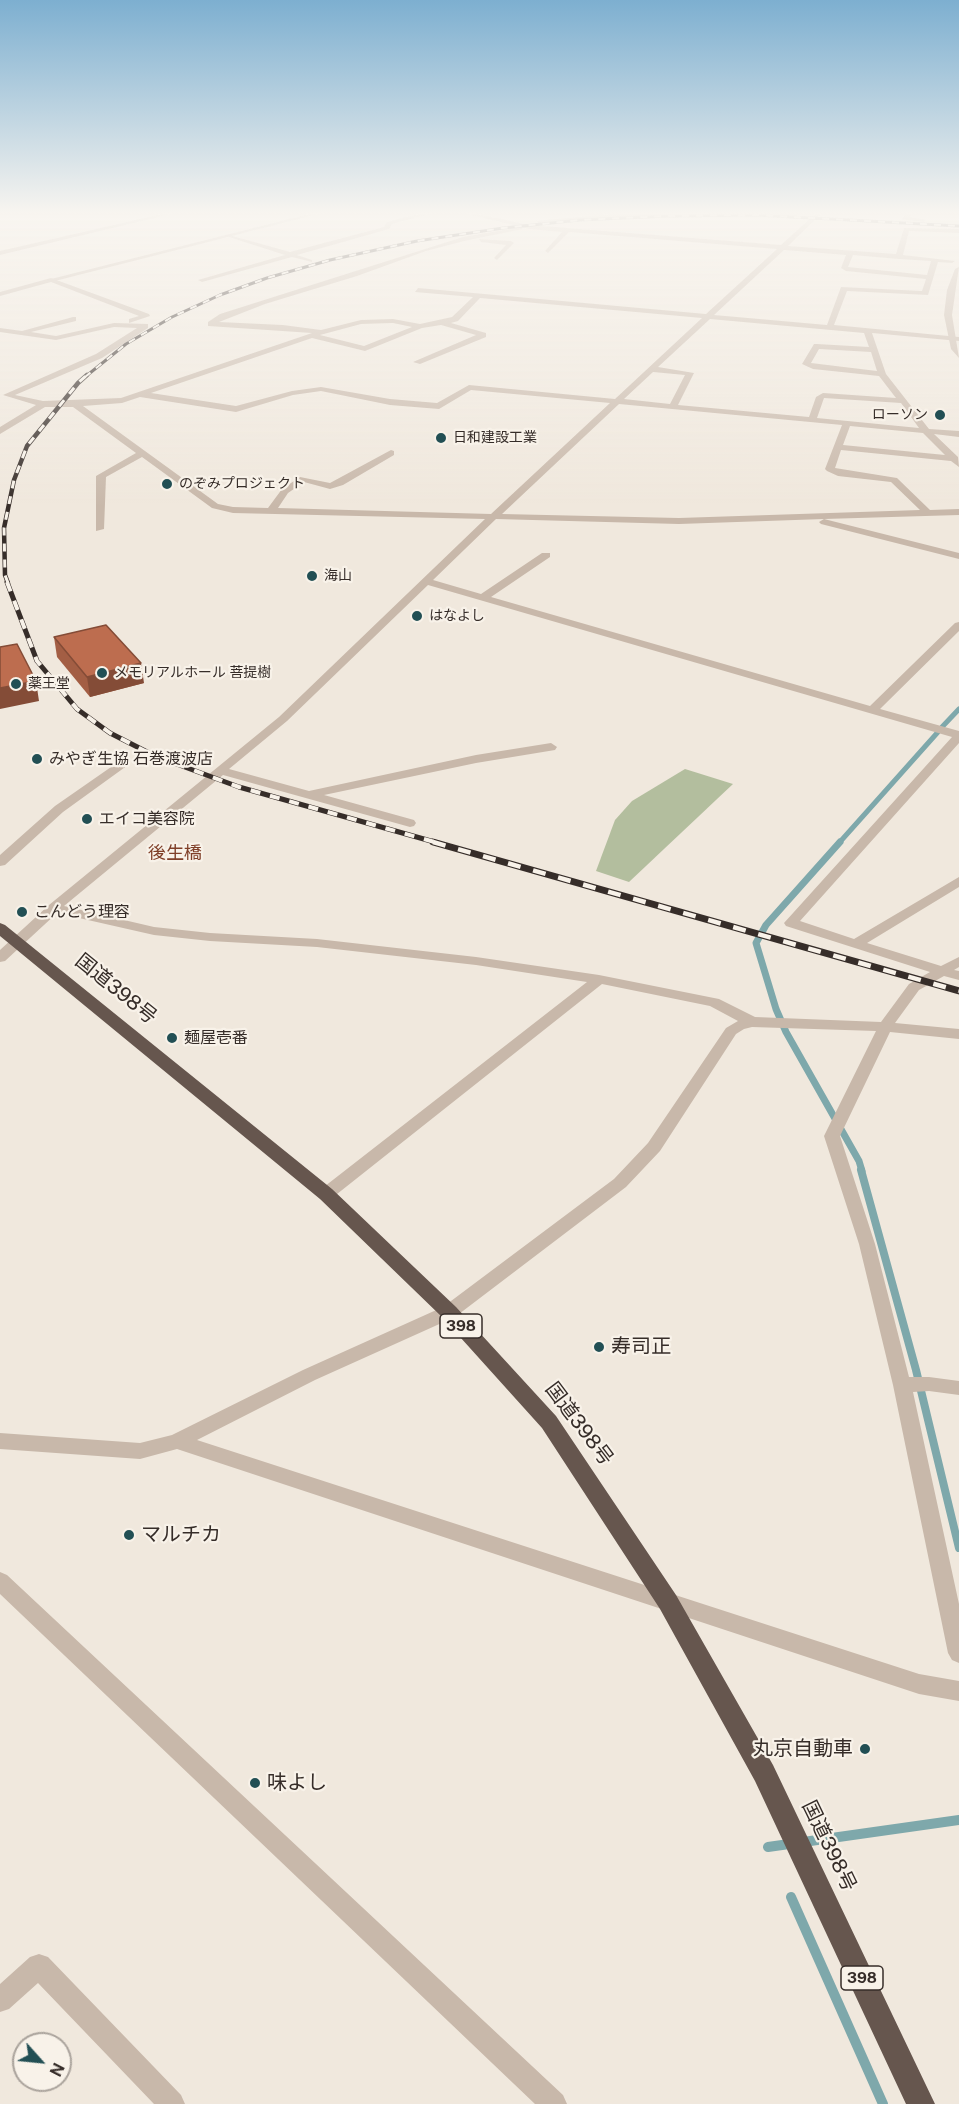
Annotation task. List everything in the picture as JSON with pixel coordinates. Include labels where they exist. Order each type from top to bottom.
[{"type":"highway","name":"国道398号","points":[[0,928],[326,1194],[449,1312],[549,1422],[668,1602],[758,1764],[798,1843],[921,2104]]},
{"type":"street","points":[[0,330],[56,338],[120,325],[146,316],[133,311]]},
{"type":"street","points":[[239,311],[210,323],[283,327],[321,332]]},
{"type":"street","points":[[311,335],[366,349],[420,326],[455,320],[463,311]]},
{"type":"street","points":[[655,311],[956,338]]},
{"type":"street","points":[[0,958],[54,908],[283,719],[493,517],[713,311]]},
{"type":"street","points":[[830,327],[836,311]]},
{"type":"street","points":[[950,311],[959,356]]},
{"type":"street","points":[[62,315],[98,329]]},
{"type":"street","points":[[24,332],[73,319]]},
{"type":"street","points":[[120,325],[145,326],[99,356],[7,395],[43,404],[58,402],[75,404],[122,399],[311,335],[361,322],[393,321],[420,326]]},
{"type":"street","points":[[417,362],[483,335],[442,323]]},
{"type":"street","points":[[867,330],[882,374],[927,432],[957,461]]},
{"type":"street","points":[[873,350],[817,346],[807,364],[813,367],[882,374]]},
{"type":"street","points":[[650,369],[690,373],[674,407]]},
{"type":"street","points":[[140,394],[237,409],[292,393],[321,389],[390,402],[439,406],[469,387],[959,434]]},
{"type":"street","points":[[812,420],[820,396],[823,395],[902,401]]},
{"type":"street","points":[[0,431],[43,404]]},
{"type":"street","points":[[75,404],[215,506],[233,510],[679,521],[959,512]]},
{"type":"street","points":[[847,423],[830,469],[838,473],[894,480],[928,513]]},
{"type":"street","points":[[838,447],[957,461]]},
{"type":"street","points":[[271,511],[285,491],[303,479],[330,486],[340,483],[391,453]]},
{"type":"street","points":[[99,529],[101,476],[141,454]]},
{"type":"street","points":[[807,518],[959,556]]},
{"type":"street","points":[[484,597],[546,555]]},
{"type":"street","points":[[428,582],[959,736],[791,923],[959,976]]},
{"type":"street","points":[[872,710],[959,625]]},
{"type":"street","points":[[309,795],[476,759],[551,747]]},
{"type":"street","points":[[0,862],[59,810],[124,762]]},
{"type":"street","points":[[222,771],[410,823]]},
{"type":"street","points":[[856,944],[959,880]]},
{"type":"street","points":[[54,908],[154,931],[210,937],[329,944],[599,978],[714,1002],[753,1022]]},
{"type":"street","points":[[959,961],[914,987],[885,1027],[832,1136],[914,1385],[959,1653]]},
{"type":"street","points":[[326,1194],[599,978]]},
{"type":"street","points":[[0,1441],[140,1451],[177,1441],[309,1375],[449,1312],[620,1183],[654,1147],[731,1031],[739,1025],[753,1022],[780,1022],[885,1027],[959,1034]]},
{"type":"street","points":[[914,1385],[959,1388]]},
{"type":"street","points":[[177,1441],[920,1684],[959,1691]]},
{"type":"street","points":[[0,1581],[554,2104]]},
{"type":"street","points":[[0,2000],[39,1966],[172,2104]]},
{"type":"green space","points":[[685,769],[733,784],[629,882],[596,871],[615,820],[632,801]]},
{"type":"building","points":[[106,625],[141,663],[87,677],[54,637]]},
{"type":"building","points":[[17,644],[36,681],[0,688],[0,647]]},
{"type":"waterway","points":[[942,727],[959,709]]},
{"type":"waterway","points":[[839,843],[938,732]]},
{"type":"waterway","points":[[840,842],[766,925],[756,943],[776,1009],[786,1032],[859,1161],[862,1171]]},
{"type":"waterway","points":[[861,1170],[916,1370],[959,1548]]},
{"type":"waterway","points":[[768,1847],[959,1820]]},
{"type":"waterway","points":[[791,1897],[883,2104]]},
{"type":"railway","points":[[85,377],[126,344],[185,311]]},
{"type":"railway","points":[[8,583],[5,575],[4,528],[14,480],[27,446],[87,375]]},
{"type":"railway","points":[[7,582],[37,661],[77,709],[110,733],[155,756],[239,787],[438,843]]},
{"type":"railway","points":[[433,842],[959,991]]},
{"type":"place","name":"ローソン","points":[[940,415]]},
{"type":"place","name":"日和建設工業","points":[[441,438]]},
{"type":"place","name":"のぞみプロジェクト","points":[[167,484]]},
{"type":"place","name":"海山","points":[[312,576]]},
{"type":"place","name":"はなよし","points":[[417,616]]},
{"type":"place","name":"メモリアルホール 菩提樹","points":[[102,673]]},
{"type":"place","name":"薬王堂","points":[[16,684]]},
{"type":"place","name":"みやぎ生協 石巻渡波店","points":[[37,759]]},
{"type":"place","name":"エイコ美容院","points":[[87,819]]},
{"type":"place","name":"こんどう理容","points":[[22,912]]},
{"type":"place","name":"麺屋壱番","points":[[172,1038]]},
{"type":"place","name":"寿司正","points":[[599,1347]]},
{"type":"place","name":"マルチカ","points":[[129,1535]]},
{"type":"place","name":"丸京自動車","points":[[865,1749]]},
{"type":"place","name":"味よし","points":[[255,1783]]},
{"type":"district","name":"後生橋","points":[[175,853]]}]
